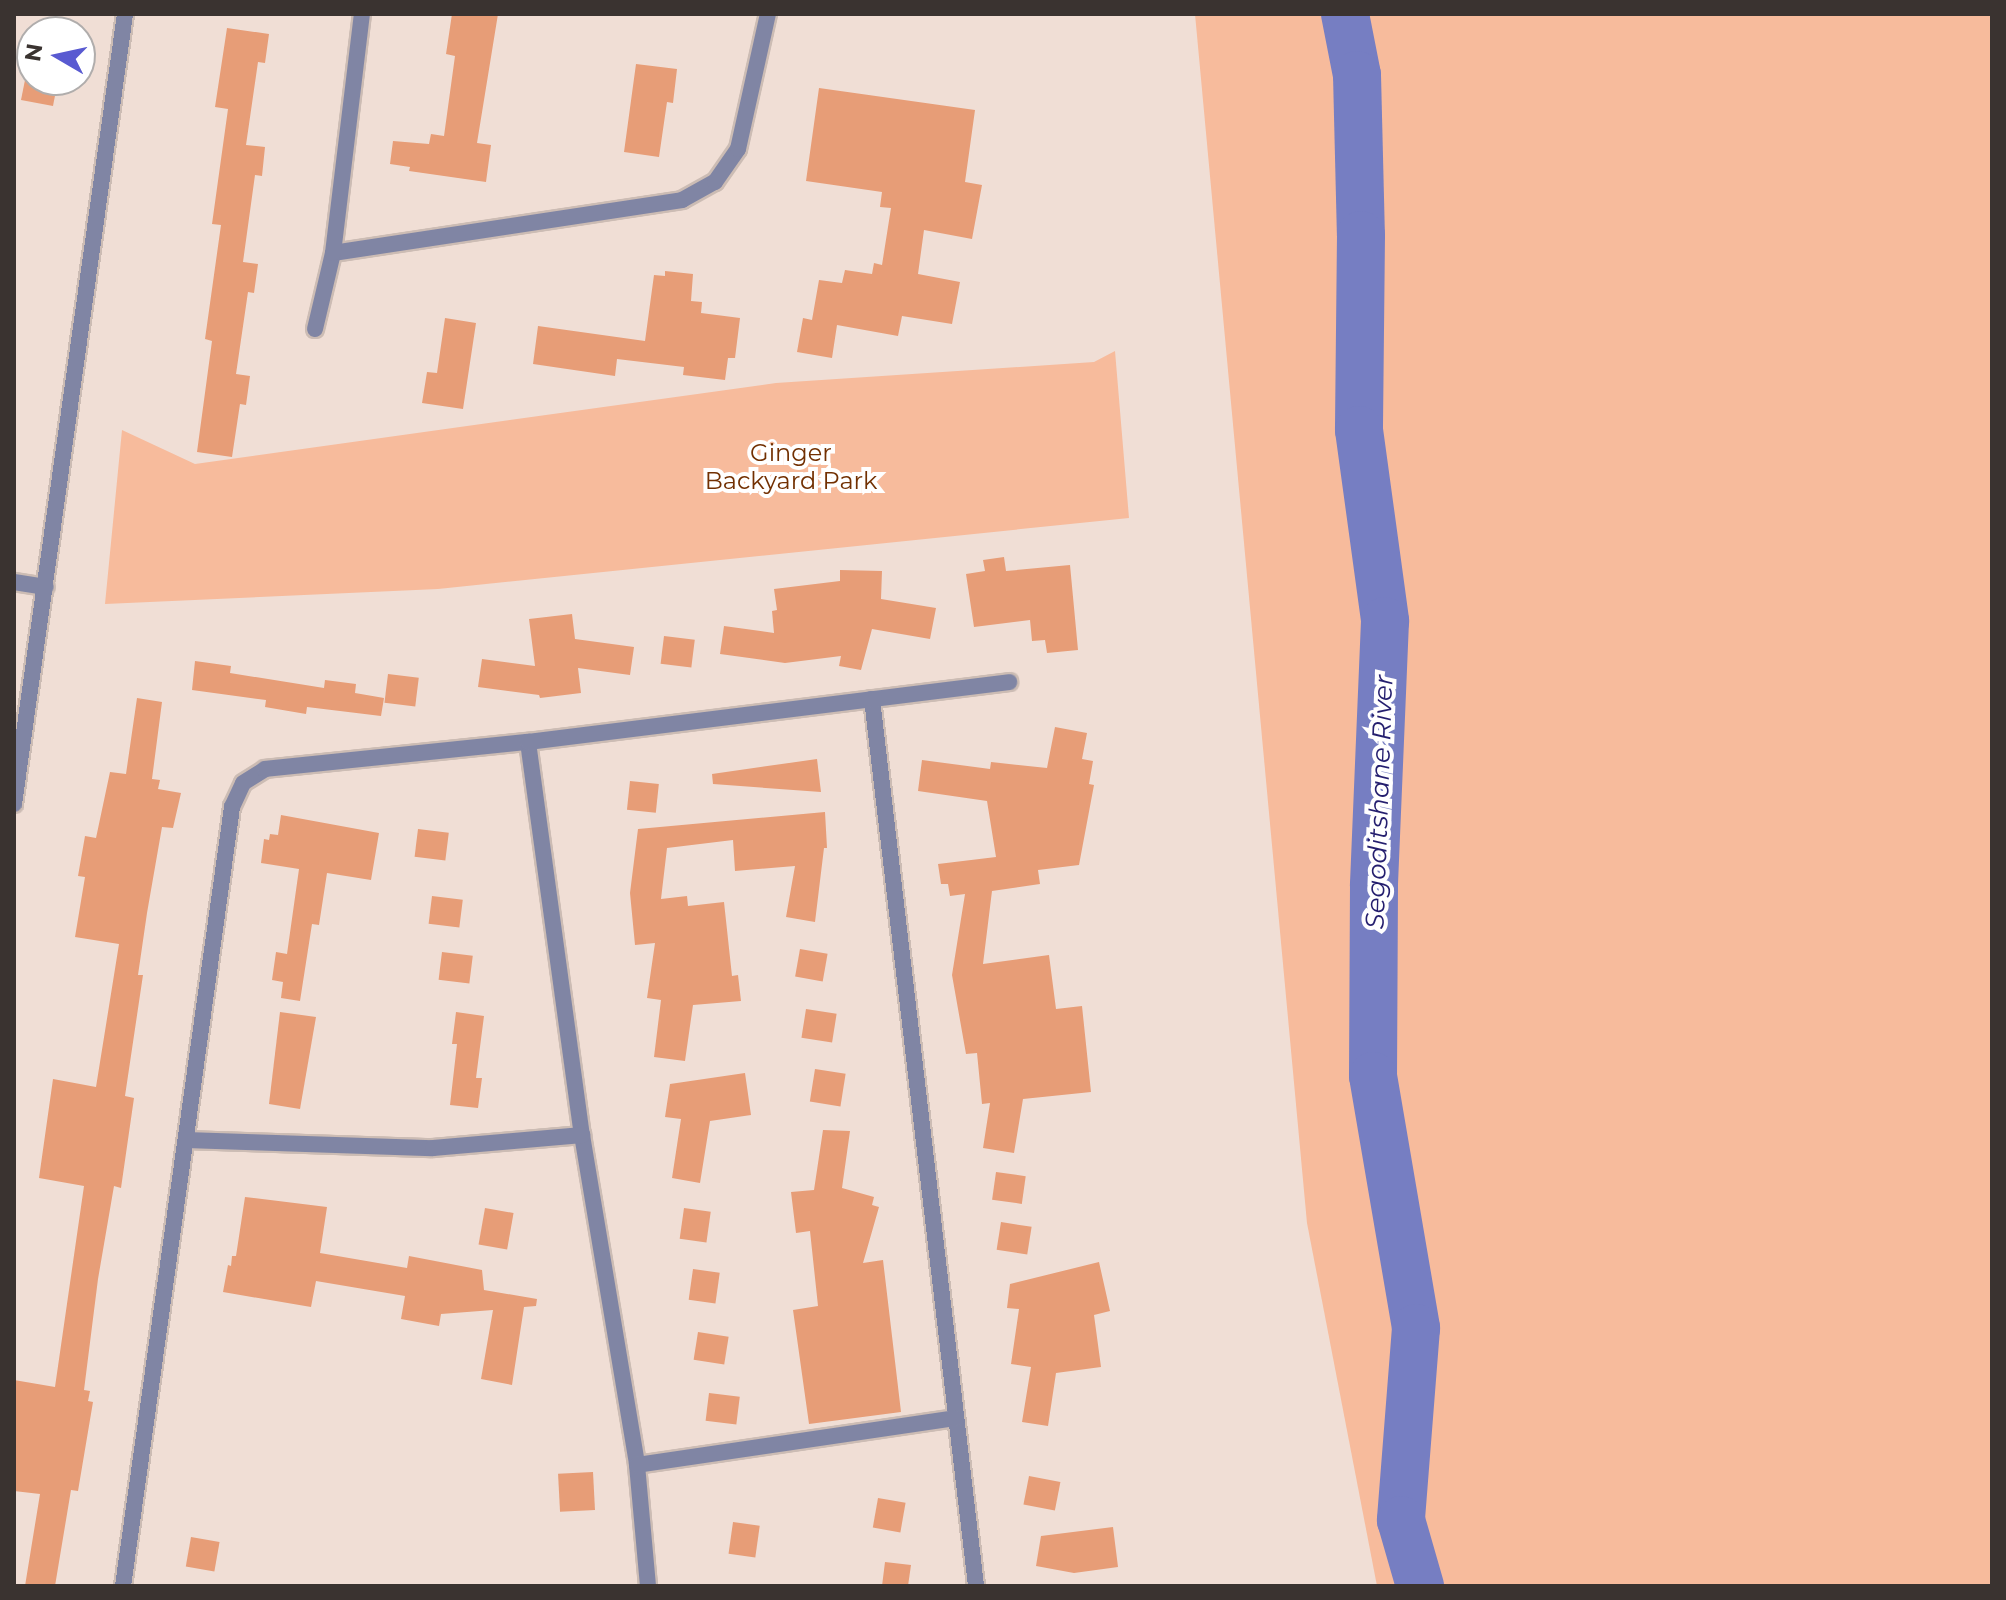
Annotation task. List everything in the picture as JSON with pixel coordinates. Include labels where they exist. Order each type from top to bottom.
[{"type":"street","points":[[14,804],[125,14]]},
{"type":"street","points":[[315,329],[333,253],[362,14]]},
{"type":"street","points":[[333,253],[682,200],[715,182],[738,149],[768,14]]},
{"type":"street","points":[[14,582],[46,587]]},
{"type":"street","points":[[123,1586],[232,807],[243,783],[265,769],[528,742],[1009,682]]},
{"type":"street","points":[[872,699],[976,1586]]},
{"type":"street","points":[[528,742],[582,1135],[637,1465],[648,1586]]},
{"type":"street","points":[[186,1140],[433,1148],[582,1135]]},
{"type":"street","points":[[637,1465],[956,1418]]},
{"type":"green space","points":[[1195,14],[1992,14],[1992,1586],[1377,1586],[1307,1223]]},
{"type":"green space","name":"Ginger Backyard Park","points":[[1115,351],[1129,518],[438,589],[105,604],[122,430],[195,464],[776,383],[1094,362]]},
{"type":"building","points":[[452,14],[498,14],[477,143],[491,145],[486,182],[409,171],[410,167],[390,164],[393,141],[429,144],[431,134],[444,136],[455,56],[446,54]]},
{"type":"building","points":[[227,28],[269,34],[265,63],[258,62],[246,145],[265,147],[262,176],[255,175],[243,262],[258,264],[254,293],[248,292],[236,374],[250,376],[246,405],[240,404],[232,457],[197,452],[212,341],[205,339],[221,225],[212,224],[228,109],[215,107]]},
{"type":"building","points":[[636,64],[677,69],[673,103],[667,102],[659,157],[624,152]]},
{"type":"building","points":[[819,88],[975,110],[965,182],[982,185],[972,239],[924,230],[918,274],[960,282],[952,324],[902,316],[898,336],[837,325],[832,358],[797,352],[803,318],[812,320],[819,280],[842,283],[845,270],[872,274],[874,263],[882,265],[891,208],[880,207],[882,192],[806,181]]},
{"type":"building","points":[[22,96],[55,96],[53,106],[21,100]]},
{"type":"building","points":[[665,271],[693,274],[691,301],[702,302],[701,313],[740,318],[735,358],[728,358],[725,380],[683,375],[684,367],[617,359],[615,376],[533,364],[538,326],[645,341],[654,275],[665,276]]},
{"type":"building","points":[[445,318],[476,323],[463,409],[422,403],[427,372],[437,373]]},
{"type":"building","points":[[1004,557],[1006,571],[1070,565],[1078,650],[1047,653],[1045,640],[1032,641],[1030,620],[974,627],[966,574],[985,571],[983,560]]},
{"type":"building","points":[[840,570],[882,571],[881,599],[936,608],[930,639],[872,629],[861,670],[839,666],[841,656],[785,663],[720,654],[724,626],[774,633],[772,611],[777,610],[774,589],[840,581]]},
{"type":"building","points":[[572,614],[575,639],[634,647],[630,675],[578,668],[581,693],[540,698],[539,695],[478,687],[482,659],[535,666],[529,619]]},
{"type":"building","points":[[664,636],[695,640],[691,668],[661,664]]},
{"type":"building","points":[[195,661],[231,666],[230,673],[324,688],[325,680],[356,684],[355,693],[384,698],[381,716],[307,707],[306,714],[265,707],[266,700],[192,690]]},
{"type":"building","points":[[388,674],[419,678],[415,707],[384,703]]},
{"type":"building","points":[[137,698],[162,702],[152,779],[160,780],[158,789],[181,793],[173,828],[162,827],[147,913],[138,975],[143,975],[125,1096],[134,1098],[121,1188],[114,1186],[98,1279],[84,1390],[90,1391],[88,1401],[93,1402],[78,1491],[71,1490],[55,1586],[25,1586],[40,1494],[14,1491],[14,1380],[55,1387],[84,1186],[39,1178],[53,1079],[96,1087],[119,944],[75,937],[85,877],[78,876],[85,836],[96,838],[110,772],[126,774]]},
{"type":"building","points":[[1055,727],[1087,733],[1082,759],[1093,761],[1089,784],[1094,785],[1079,865],[1038,870],[1040,884],[992,891],[983,964],[1049,955],[1056,1009],[1082,1006],[1091,1092],[1023,1099],[1014,1153],[983,1148],[990,1103],[982,1104],[977,1053],[966,1054],[952,975],[965,894],[950,896],[948,884],[941,884],[938,864],[996,857],[987,801],[918,791],[922,760],[990,769],[991,762],[1047,768]]},
{"type":"building","points":[[817,759],[821,792],[713,784],[712,774]]},
{"type":"building","points":[[630,781],[659,784],[656,813],[627,810]]},
{"type":"building","points":[[825,812],[827,848],[824,848],[815,922],[786,917],[795,866],[735,871],[733,840],[667,848],[661,899],[687,896],[688,906],[724,902],[732,976],[738,975],[741,1001],[693,1005],[685,1061],[654,1057],[661,1000],[647,998],[655,943],[635,945],[630,893],[638,829]]},
{"type":"building","points":[[281,815],[379,833],[371,880],[327,873],[319,925],[312,924],[300,1001],[281,998],[283,982],[272,980],[276,952],[287,954],[299,869],[261,863],[264,839],[269,840],[270,834],[278,835]]},
{"type":"building","points":[[418,829],[449,833],[445,861],[415,857]]},
{"type":"building","points":[[432,896],[463,900],[459,928],[429,924]]},
{"type":"building","points":[[800,949],[828,954],[823,981],[795,977]]},
{"type":"building","points":[[442,952],[473,956],[469,984],[439,980]]},
{"type":"building","points":[[806,1009],[837,1014],[832,1042],[801,1038]]},
{"type":"building","points":[[280,1012],[316,1017],[300,1109],[269,1104]]},
{"type":"building","points":[[456,1012],[484,1016],[476,1078],[482,1078],[478,1108],[450,1105],[457,1044],[452,1044]]},
{"type":"building","points":[[815,1069],[846,1074],[840,1106],[810,1102]]},
{"type":"building","points":[[745,1073],[751,1115],[710,1121],[700,1183],[672,1178],[681,1119],[665,1117],[670,1084]]},
{"type":"building","points":[[823,1130],[850,1131],[842,1188],[874,1197],[872,1205],[879,1207],[863,1263],[883,1260],[901,1412],[809,1424],[793,1310],[818,1306],[810,1231],[796,1233],[791,1192],[814,1190]]},
{"type":"building","points":[[996,1172],[1026,1176],[1022,1204],[992,1200]]},
{"type":"building","points":[[245,1197],[327,1207],[320,1253],[407,1268],[409,1256],[482,1270],[484,1290],[537,1299],[536,1306],[524,1307],[512,1385],[481,1379],[493,1310],[441,1314],[439,1326],[401,1319],[405,1296],[316,1281],[311,1307],[223,1292],[228,1265],[231,1266],[232,1256],[236,1256]]},
{"type":"building","points":[[485,1208],[514,1213],[507,1249],[479,1244]]},
{"type":"building","points":[[684,1208],[711,1212],[706,1242],[680,1239]]},
{"type":"building","points":[[1001,1222],[1032,1227],[1027,1255],[997,1250]]},
{"type":"building","points":[[1099,1262],[1110,1311],[1094,1315],[1101,1367],[1056,1373],[1048,1426],[1022,1422],[1031,1367],[1011,1364],[1019,1309],[1007,1308],[1010,1284]]},
{"type":"building","points":[[693,1269],[720,1273],[715,1303],[689,1300]]},
{"type":"building","points":[[698,1332],[729,1337],[724,1365],[694,1360]]},
{"type":"building","points":[[709,1393],[740,1397],[736,1425],[706,1421]]},
{"type":"building","points":[[593,1472],[595,1510],[560,1512],[558,1474]]},
{"type":"building","points":[[1029,1476],[1060,1482],[1055,1511],[1023,1504]]},
{"type":"building","points":[[878,1498],[906,1503],[900,1532],[873,1528]]},
{"type":"building","points":[[733,1522],[760,1526],[755,1557],[729,1554]]},
{"type":"building","points":[[1113,1527],[1118,1567],[1074,1573],[1036,1566],[1041,1536]]},
{"type":"building","points":[[191,1537],[220,1542],[214,1572],[186,1567]]},
{"type":"building","points":[[885,1562],[911,1565],[908,1586],[882,1586]]},
{"type":"waterway","name":"Segoditshane River","points":[[1345,14],[1357,75],[1361,235],[1359,430],[1385,621],[1374,886],[1373,1076],[1416,1328],[1401,1520],[1420,1586]]}]
